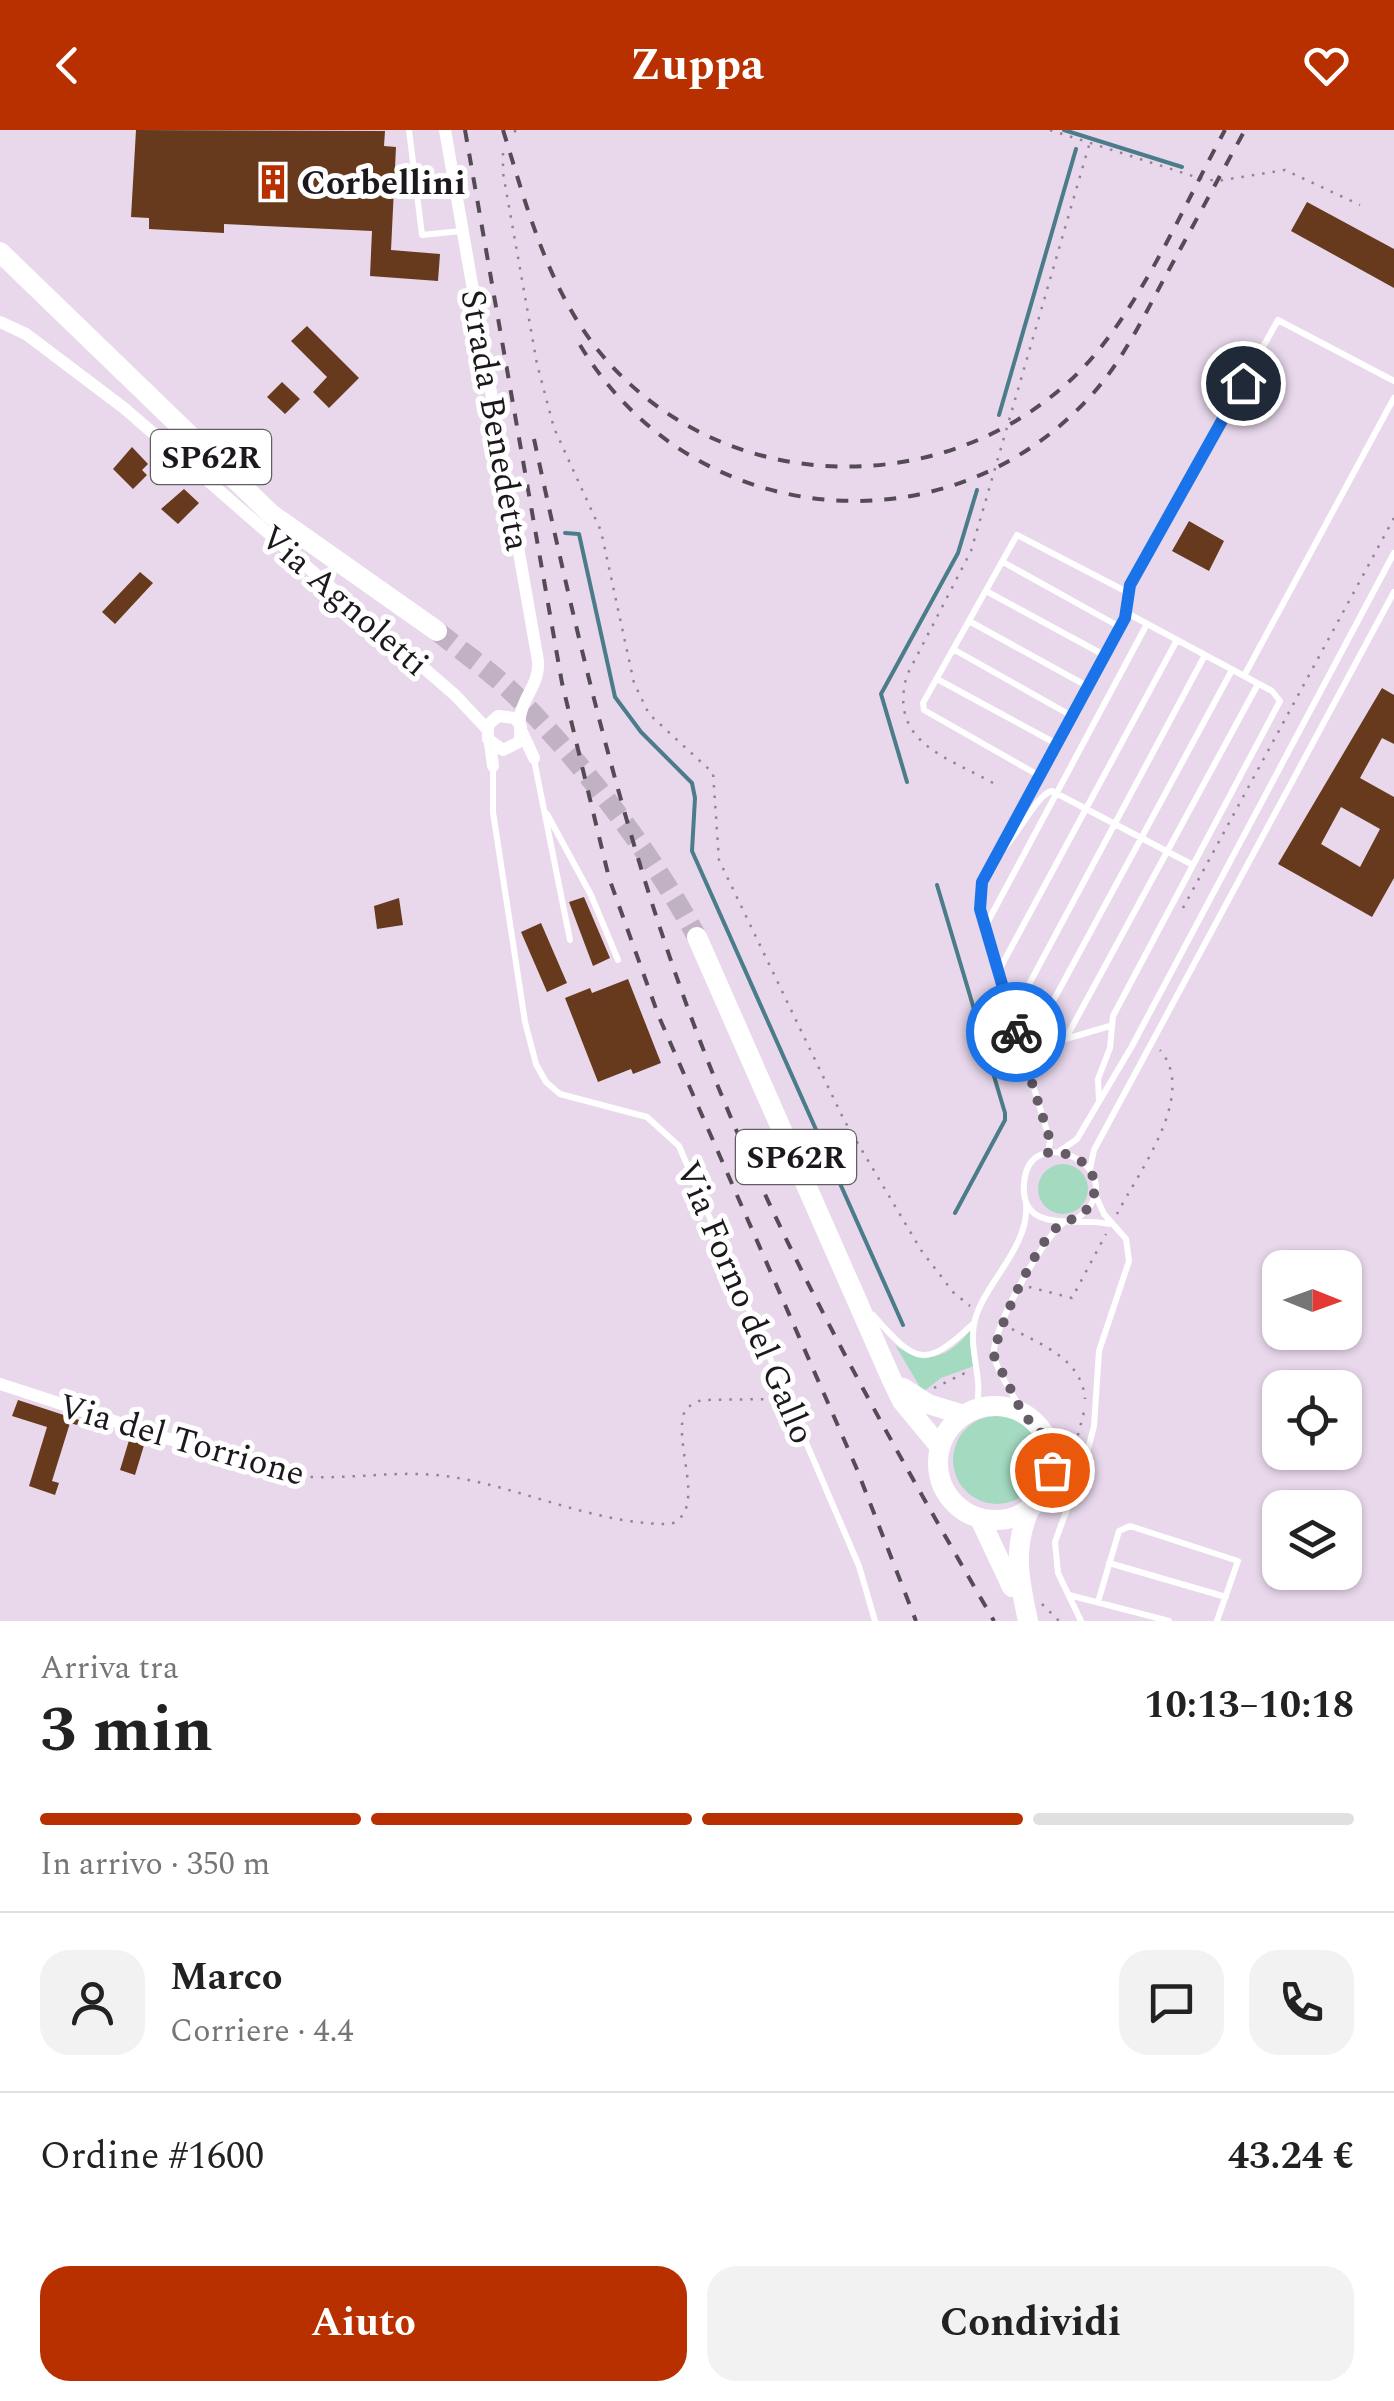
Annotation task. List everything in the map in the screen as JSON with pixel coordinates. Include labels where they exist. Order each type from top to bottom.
[{"type":"main road","name":"SP62R","points":[[2,255],[271,514],[437,631]]},
{"type":"main road","name":"SP62R","points":[[697,937],[890,1378],[902,1401],[940,1447]]},
{"type":"main road","name":"SP62R","points":[[890,1378],[919,1401],[970,1412],[1000,1406],[1023,1414]]},
{"type":"main road","points":[[970,1412],[945,1435],[940,1447],[938,1473],[948,1497],[980,1519],[1006,1520],[1036,1512]]},
{"type":"main road","points":[[980,1519],[1028,1621],[1016,1561],[1021,1530],[1036,1512],[1050,1481],[1052,1459],[1040,1428],[1023,1414]]},
{"type":"street","name":"Strada Benedetta","points":[[445,130],[538,661],[535,686],[506,738]]},
{"type":"street","name":"Via Agnoletti","points":[[0,322],[26,334],[124,408],[454,695],[534,758]]},
{"type":"street","name":"Via Agnoletti","points":[[454,695],[480,710],[514,718],[506,738]]},
{"type":"street","points":[[506,738],[501,715],[523,708]]},
{"type":"street","name":"Via Forno del Gallo","points":[[493,766],[506,738]]},
{"type":"street","name":"Via del Torrione","points":[[0,1384],[258,1468]]},
{"type":"lane","points":[[408,130],[422,235],[462,231]]},
{"type":"lane","points":[[1048,1153],[1050,1140],[984,927],[980,891],[994,858],[1120,627],[1126,613],[1127,592],[1278,320],[1394,381]]},
{"type":"lane","points":[[1244,676],[1394,398]]},
{"type":"lane","points":[[1038,776],[924,710],[924,702],[1017,536],[1127,592]]},
{"type":"lane","points":[[1060,1152],[1077,1139],[1099,1102],[1394,553]]},
{"type":"lane","points":[[1002,562],[1120,627]]},
{"type":"lane","points":[[986,591],[1104,655]]},
{"type":"lane","points":[[1081,1621],[1058,1573],[1055,1542],[1094,1426],[1099,1351],[1129,1261],[1126,1240],[1111,1225],[1094,1192],[1090,1169],[1094,1150],[1394,592]]},
{"type":"lane","points":[[1099,1102],[1098,1079],[1110,1048],[1110,1026],[1277,711],[1278,694],[1126,613]]},
{"type":"lane","points":[[969,621],[1087,686]]},
{"type":"lane","points":[[984,927],[1147,624]]},
{"type":"lane","points":[[998,972],[1177,640]]},
{"type":"lane","points":[[953,649],[1070,715]]},
{"type":"lane","points":[[1012,1016],[1205,655]]},
{"type":"lane","points":[[1024,1055],[1232,670]]},
{"type":"lane","points":[[937,678],[1055,743]]},
{"type":"lane","points":[[1066,1038],[1258,684]]},
{"type":"lane","name":"Via Agnoletti","points":[[534,758],[570,940]]},
{"type":"lane","name":"Via Forno del Gallo","points":[[493,766],[494,812],[525,1022],[536,1064],[560,1094],[575,1101],[634,1112],[658,1123],[670,1135],[703,1196],[858,1566],[875,1621]]},
{"type":"lane","points":[[994,858],[1014,841],[1045,791],[1055,792],[1192,865]]},
{"type":"lane","points":[[544,808],[591,895],[618,960]]},
{"type":"lane","points":[[1031,1079],[1052,1043],[1110,1026]]},
{"type":"lane","points":[[857,1298],[892,1337],[910,1350],[928,1356],[942,1353],[974,1323],[1024,1227],[1024,1178],[1030,1167],[1048,1153],[1060,1152],[1082,1160],[1090,1169]]},
{"type":"lane","points":[[1026,1201],[1040,1218],[1064,1223],[1084,1213],[1094,1192]]},
{"type":"lane","points":[[1074,1220],[1111,1225]]},
{"type":"lane","points":[[1023,1414],[994,1356],[1002,1324],[1042,1246],[1064,1223]]},
{"type":"lane","points":[[970,1412],[981,1392],[974,1323]]},
{"type":"lane","points":[[1098,1602],[1119,1532],[1130,1526],[1238,1561],[1217,1621]]},
{"type":"lane","points":[[1109,1563],[1226,1597]]},
{"type":"lane","points":[[1068,1594],[1169,1621]]},
{"type":"path","points":[[1050,130],[1217,181],[1285,170],[1360,205]]},
{"type":"path","points":[[988,498],[1090,142]]},
{"type":"path","points":[[503,153],[503,172],[538,364],[554,428],[601,531],[634,683],[649,714],[713,773],[720,860],[844,1120],[920,1250],[953,1292],[980,1312]]},
{"type":"path","points":[[1002,1324],[1068,1362],[1084,1389],[1085,1406],[1066,1482],[1056,1502],[1036,1512]]},
{"type":"path","points":[[919,1401],[942,1381],[978,1369]]},
{"type":"path","name":"Via del Torrione","points":[[258,1468],[322,1479],[440,1475],[584,1510],[671,1524],[685,1514],[688,1506],[680,1426],[686,1408],[702,1400],[787,1397]]},
{"type":"path","points":[[1040,1601],[1058,1621]]},
{"type":"green space","points":[[1063,1164],[1081,1171],[1088,1189],[1081,1207],[1063,1214],[1045,1207],[1038,1189],[1045,1171]]},
{"type":"green space","points":[[971,1329],[974,1366],[941,1378],[923,1392],[895,1345],[917,1356],[937,1356],[955,1346]]},
{"type":"green space","points":[[988,1416],[1006,1416],[1022,1423],[1034,1435],[1041,1460],[1034,1485],[1022,1497],[1006,1504],[988,1504],[972,1497],[960,1485],[953,1469],[953,1451],[960,1435],[972,1423]]},
{"type":"building","name":"Corbellini","points":[[136,130],[385,131],[384,146],[396,147],[391,250],[440,254],[438,281],[370,276],[372,231],[224,224],[224,233],[149,229],[149,218],[131,217]]},
{"type":"building","points":[[1307,202],[1394,249],[1394,288],[1291,231]]},
{"type":"building","points":[[307,326],[359,378],[329,408],[313,392],[327,377],[291,341]]},
{"type":"building","points":[[282,382],[300,399],[285,414],[267,397]]},
{"type":"building","points":[[132,447],[148,464],[142,470],[147,475],[133,489],[113,469]]},
{"type":"building","points":[[184,489],[199,503],[178,524],[161,509]]},
{"type":"building","points":[[1189,521],[1224,541],[1209,571],[1172,551]]},
{"type":"building","points":[[140,572],[153,583],[115,624],[102,612]]},
{"type":"building","points":[[1382,688],[1394,695],[1394,744],[1382,738],[1360,778],[1394,797],[1394,878],[1372,917],[1278,864]],"holes":[[[1341,807],[1380,829],[1360,867],[1321,844]]]},
{"type":"building","points":[[584,897],[610,958],[593,966],[569,902]]},
{"type":"building","points":[[399,898],[403,925],[377,929],[374,906]]},
{"type":"building","points":[[541,923],[567,983],[547,992],[521,932]]},
{"type":"building","points":[[628,979],[661,1063],[598,1082],[565,998],[590,988],[592,993]]},
{"type":"building","points":[[18,1400],[79,1420],[77,1425],[70,1423],[52,1481],[59,1483],[55,1495],[29,1486],[47,1427],[12,1416]]},
{"type":"building","points":[[130,1437],[145,1442],[135,1475],[120,1470]]},
{"type":"waterway","points":[[1064,130],[1182,167]]},
{"type":"waterway","points":[[999,415],[1076,149]]},
{"type":"waterway","points":[[907,782],[881,694],[958,553],[977,490]]},
{"type":"waterway","points":[[565,533],[579,534],[615,697],[641,732],[692,783],[692,851],[903,1325]]},
{"type":"waterway","points":[[937,885],[1005,1113],[1005,1120],[955,1213]]},
{"type":"tunnel","points":[[437,631],[511,691],[571,755],[639,843],[697,937]]},
{"type":"railway","points":[[465,130],[562,683],[609,878],[659,1017],[856,1467],[916,1621]]},
{"type":"railway","points":[[503,130],[550,269],[594,345],[644,396],[701,433],[765,456],[832,466],[899,462],[965,445],[1026,414],[1081,370],[1142,287],[1225,130]]},
{"type":"railway","points":[[580,345],[627,406],[685,453],[751,484],[820,499],[892,499],[962,482],[1029,449],[1100,385],[1139,325],[1245,130]]},
{"type":"railway","points":[[534,439],[609,755],[654,911],[709,1064],[805,1278],[994,1621]]},
{"type":"way so far","points":[[1016,1032],[1050,1140],[1048,1153],[1072,1154],[1090,1169],[1094,1180],[1091,1203],[1084,1213],[1052,1231],[1042,1246],[1002,1324],[995,1346],[994,1356],[1023,1414],[1046,1438],[1052,1470]]},
{"type":"place","name":"Corbellini","points":[[273,182]]},
{"type":"route","points":[[1016,1032],[980,909],[982,882],[1125,618],[1130,585],[1243,383]]}]
